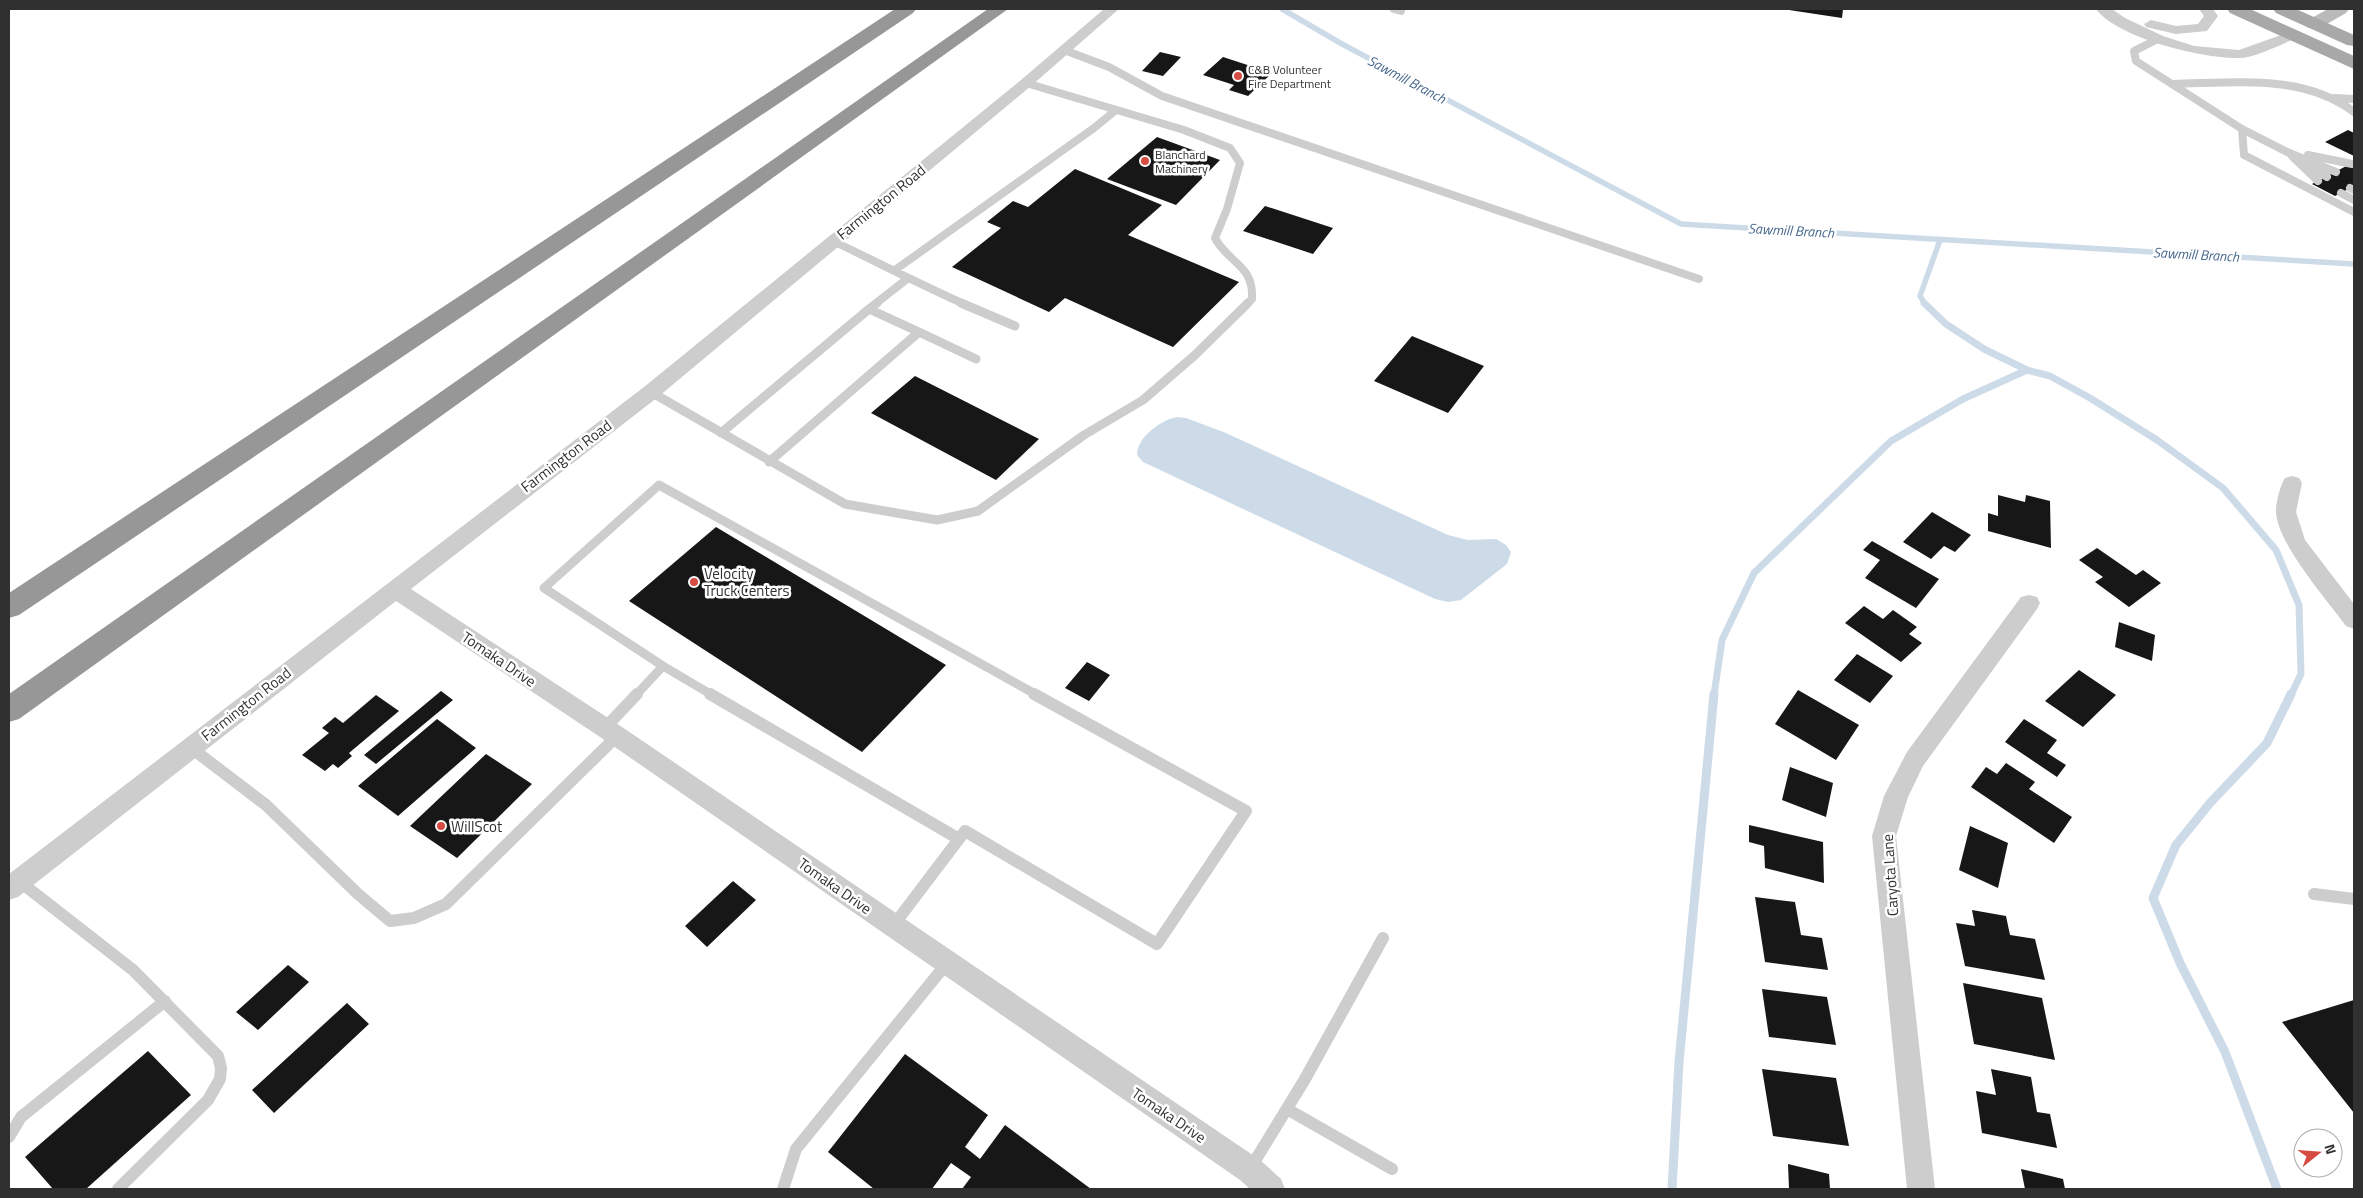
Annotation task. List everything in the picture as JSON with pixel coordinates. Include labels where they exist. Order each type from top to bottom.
[{"type":"highway","points":[[9,607],[907,9]]},
{"type":"highway","points":[[9,710],[999,9]]},
{"type":"main road","points":[[2236,9],[2354,63]]},
{"type":"main road","points":[[2282,9],[2354,42]]},
{"type":"main road","points":[[2292,35],[2314,24]]},
{"type":"street","name":"Farmington Road","points":[[14,885],[394,589],[651,392],[1112,9]]},
{"type":"street","points":[[2103,9],[2120,20],[2158,39],[2193,50],[2240,54],[2292,35]]},
{"type":"street","points":[[2109,9],[2138,21],[2176,30],[2202,28],[2210,16],[2206,9]]},
{"type":"street","points":[[2314,24],[2340,9]]},
{"type":"street","points":[[2292,483],[2286,512],[2296,543],[2347,601],[2354,620]]},
{"type":"street","name":"Tomaka Drive","points":[[394,589],[610,733],[1250,1170],[1271,1189]]},
{"type":"street","name":"Caryota Lane","points":[[1921,1189],[1884,836],[1896,796],[1915,759],[2029,603]]},
{"type":"lane","points":[[1394,9],[1401,11]]},
{"type":"lane","points":[[2158,39],[2134,50],[2136,60],[2242,129],[2287,152],[2336,172]]},
{"type":"lane","points":[[1064,50],[1109,67],[1162,96],[1699,279]]},
{"type":"lane","points":[[651,392],[769,462],[845,504],[937,520],[978,510],[1084,435],[1142,400],[1195,356],[1252,299],[1254,288],[1251,278],[1240,264],[1218,247],[1215,238],[1227,209],[1240,163],[1236,154],[1230,148],[1184,130],[1026,82]]},
{"type":"lane","points":[[2172,84],[2289,84],[2312,89],[2334,98],[2354,112]]},
{"type":"lane","points":[[2334,98],[2354,99]]},
{"type":"lane","points":[[895,270],[1094,128],[1116,110]]},
{"type":"lane","points":[[2242,129],[2244,155],[2354,212]]},
{"type":"lane","points":[[2287,152],[2348,165]]},
{"type":"lane","points":[[2287,152],[2327,177]]},
{"type":"lane","points":[[2287,152],[2318,181]]},
{"type":"lane","points":[[2341,193],[2354,200]]},
{"type":"lane","points":[[833,242],[895,270],[908,280],[1015,326]]},
{"type":"lane","points":[[721,433],[869,309],[908,280]]},
{"type":"lane","points":[[869,309],[976,360]]},
{"type":"lane","points":[[769,462],[919,332]]},
{"type":"lane","points":[[893,926],[959,839],[965,831],[1157,944],[1246,811],[659,484],[544,588],[663,666],[959,839]]},
{"type":"lane","points":[[190,747],[266,805],[358,894],[390,921],[414,918],[446,904],[610,733],[663,666]]},
{"type":"lane","points":[[14,885],[133,970],[165,1000],[218,1056],[222,1064],[219,1085],[208,1100],[118,1189]]},
{"type":"lane","points":[[2314,894],[2354,899]]},
{"type":"lane","points":[[1250,1170],[1287,1109],[1383,938]]},
{"type":"lane","points":[[783,1189],[796,1149],[947,963]]},
{"type":"lane","points":[[9,1136],[21,1117],[165,1000]]},
{"type":"lane","points":[[1287,1109],[1392,1169]]},
{"type":"water","points":[[1177,417],[1186,418],[1226,433],[1448,535],[1468,540],[1496,539],[1506,545],[1511,552],[1507,564],[1461,600],[1448,602],[1435,599],[1143,462],[1137,455],[1138,448],[1145,436],[1157,426]]},
{"type":"building","points":[[1789,9],[1843,9],[1842,18]]},
{"type":"building","points":[[1160,52],[1181,57],[1163,76],[1142,71]]},
{"type":"building","points":[[1223,57],[1272,73],[1248,96],[1229,90],[1234,85],[1203,75]]},
{"type":"building","points":[[2348,130],[2354,133],[2354,156],[2325,142]]},
{"type":"building","points":[[1157,137],[1220,160],[1176,205],[1107,179]]},
{"type":"building","points":[[2354,162],[2354,186],[2335,196],[2312,184]]},
{"type":"building","points":[[1075,169],[1162,205],[1128,235],[1239,282],[1173,347],[1065,298],[1049,312],[952,267],[1001,228],[987,222],[1013,201],[1028,207]]},
{"type":"building","points":[[1265,206],[1333,228],[1313,254],[1243,231]]},
{"type":"building","points":[[1412,336],[1484,366],[1448,413],[1374,381]]},
{"type":"building","points":[[915,376],[1039,439],[996,480],[871,413]]},
{"type":"building","points":[[1998,495],[2025,502],[2026,495],[2050,501],[2051,548],[1988,531],[1988,513],[1998,516]]},
{"type":"building","points":[[1932,512],[1971,535],[1955,552],[1944,546],[1931,559],[1903,542]]},
{"type":"building","points":[[716,527],[946,665],[862,752],[629,601]]},
{"type":"building","points":[[1872,541],[1939,579],[1916,608],[1865,578],[1880,560],[1863,550]]},
{"type":"building","points":[[2097,548],[2136,575],[2143,570],[2161,583],[2129,607],[2095,582],[2103,577],[2079,560]]},
{"type":"building","points":[[1864,606],[1883,619],[1893,610],[1917,627],[1909,634],[1922,643],[1901,662],[1845,623]]},
{"type":"building","points":[[2119,622],[2155,635],[2152,661],[2115,647]]},
{"type":"building","points":[[1857,654],[1893,676],[1870,703],[1834,680]]},
{"type":"building","points":[[1087,662],[1110,675],[1089,701],[1065,688]]},
{"type":"building","points":[[2079,670],[2116,695],[2083,727],[2045,701]]},
{"type":"building","points":[[1798,690],[1859,725],[1836,760],[1775,724]]},
{"type":"building","points":[[441,691],[453,700],[376,764],[364,755]]},
{"type":"building","points":[[376,695],[399,711],[349,753],[352,756],[338,768],[333,764],[325,771],[302,755],[329,733],[322,728],[335,717],[343,723]]},
{"type":"building","points":[[437,719],[476,748],[398,816],[358,786]]},
{"type":"building","points":[[2024,719],[2057,740],[2047,753],[2066,765],[2057,777],[2005,742]]},
{"type":"building","points":[[486,754],[532,784],[457,858],[410,826]]},
{"type":"building","points":[[2006,763],[2035,782],[2029,789],[2072,817],[2054,843],[1971,787],[1986,767],[1997,774]]},
{"type":"building","points":[[1790,767],[1833,783],[1826,817],[1782,800]]},
{"type":"building","points":[[1749,825],[1823,842],[1824,883],[1765,868],[1764,846],[1749,842]]},
{"type":"building","points":[[1970,826],[2008,843],[1998,888],[1959,870]]},
{"type":"building","points":[[733,881],[756,900],[707,947],[685,926]]},
{"type":"building","points":[[1755,897],[1795,902],[1801,935],[1822,938],[1828,970],[1765,962]]},
{"type":"building","points":[[1972,910],[2006,916],[2010,935],[2035,939],[2045,980],[1965,966],[1956,923],[1975,926]]},
{"type":"building","points":[[288,965],[309,982],[258,1030],[236,1012]]},
{"type":"building","points":[[1963,983],[2042,998],[2055,1060],[1974,1044]]},
{"type":"building","points":[[1762,989],[1827,997],[1836,1045],[1769,1037]]},
{"type":"building","points":[[2354,1000],[2354,1113],[2282,1022]]},
{"type":"building","points":[[347,1003],[369,1024],[274,1113],[252,1090]]},
{"type":"building","points":[[148,1051],[191,1095],[86,1189],[53,1189],[25,1157]]},
{"type":"building","points":[[905,1054],[988,1115],[965,1147],[980,1159],[1005,1125],[1091,1189],[962,1189],[971,1177],[951,1163],[932,1189],[874,1189],[828,1152]]},
{"type":"building","points":[[1762,1069],[1836,1078],[1849,1146],[1773,1136]]},
{"type":"building","points":[[1991,1069],[2031,1077],[2037,1112],[2050,1114],[2057,1148],[1982,1133],[1976,1091],[1996,1095]]},
{"type":"building","points":[[1788,1164],[1829,1174],[1830,1189],[1789,1189]]},
{"type":"building","points":[[2021,1169],[2063,1179],[2065,1189],[2025,1189]]},
{"type":"waterway","name":"Sawmill Branch","points":[[1282,9],[1342,44],[1681,224],[2354,264]]},
{"type":"waterway","points":[[1925,304],[1920,296],[1940,240]]},
{"type":"waterway","points":[[1925,304],[1946,324],[1984,349],[2027,370]]},
{"type":"waterway","points":[[1714,695],[1722,640],[1754,573],[1891,441],[1963,399],[2027,370]]},
{"type":"waterway","points":[[2027,370],[2050,376],[2090,398],[2157,440],[2223,488],[2276,550],[2299,605],[2301,674],[2291,695]]},
{"type":"waterway","points":[[1672,1189],[1679,1062],[1714,694]]},
{"type":"waterway","points":[[2277,1189],[2225,1052],[2180,963],[2153,898],[2176,845],[2210,803],[2267,743],[2291,694]]},
{"type":"place","name":"C&B Volunteer Fire Department","points":[[1238,76]]},
{"type":"place","name":"Blanchard Machinery","points":[[1145,161]]},
{"type":"place","name":"Velocity Truck Centers","points":[[694,582]]},
{"type":"place","name":"WillScot","points":[[441,826]]}]
